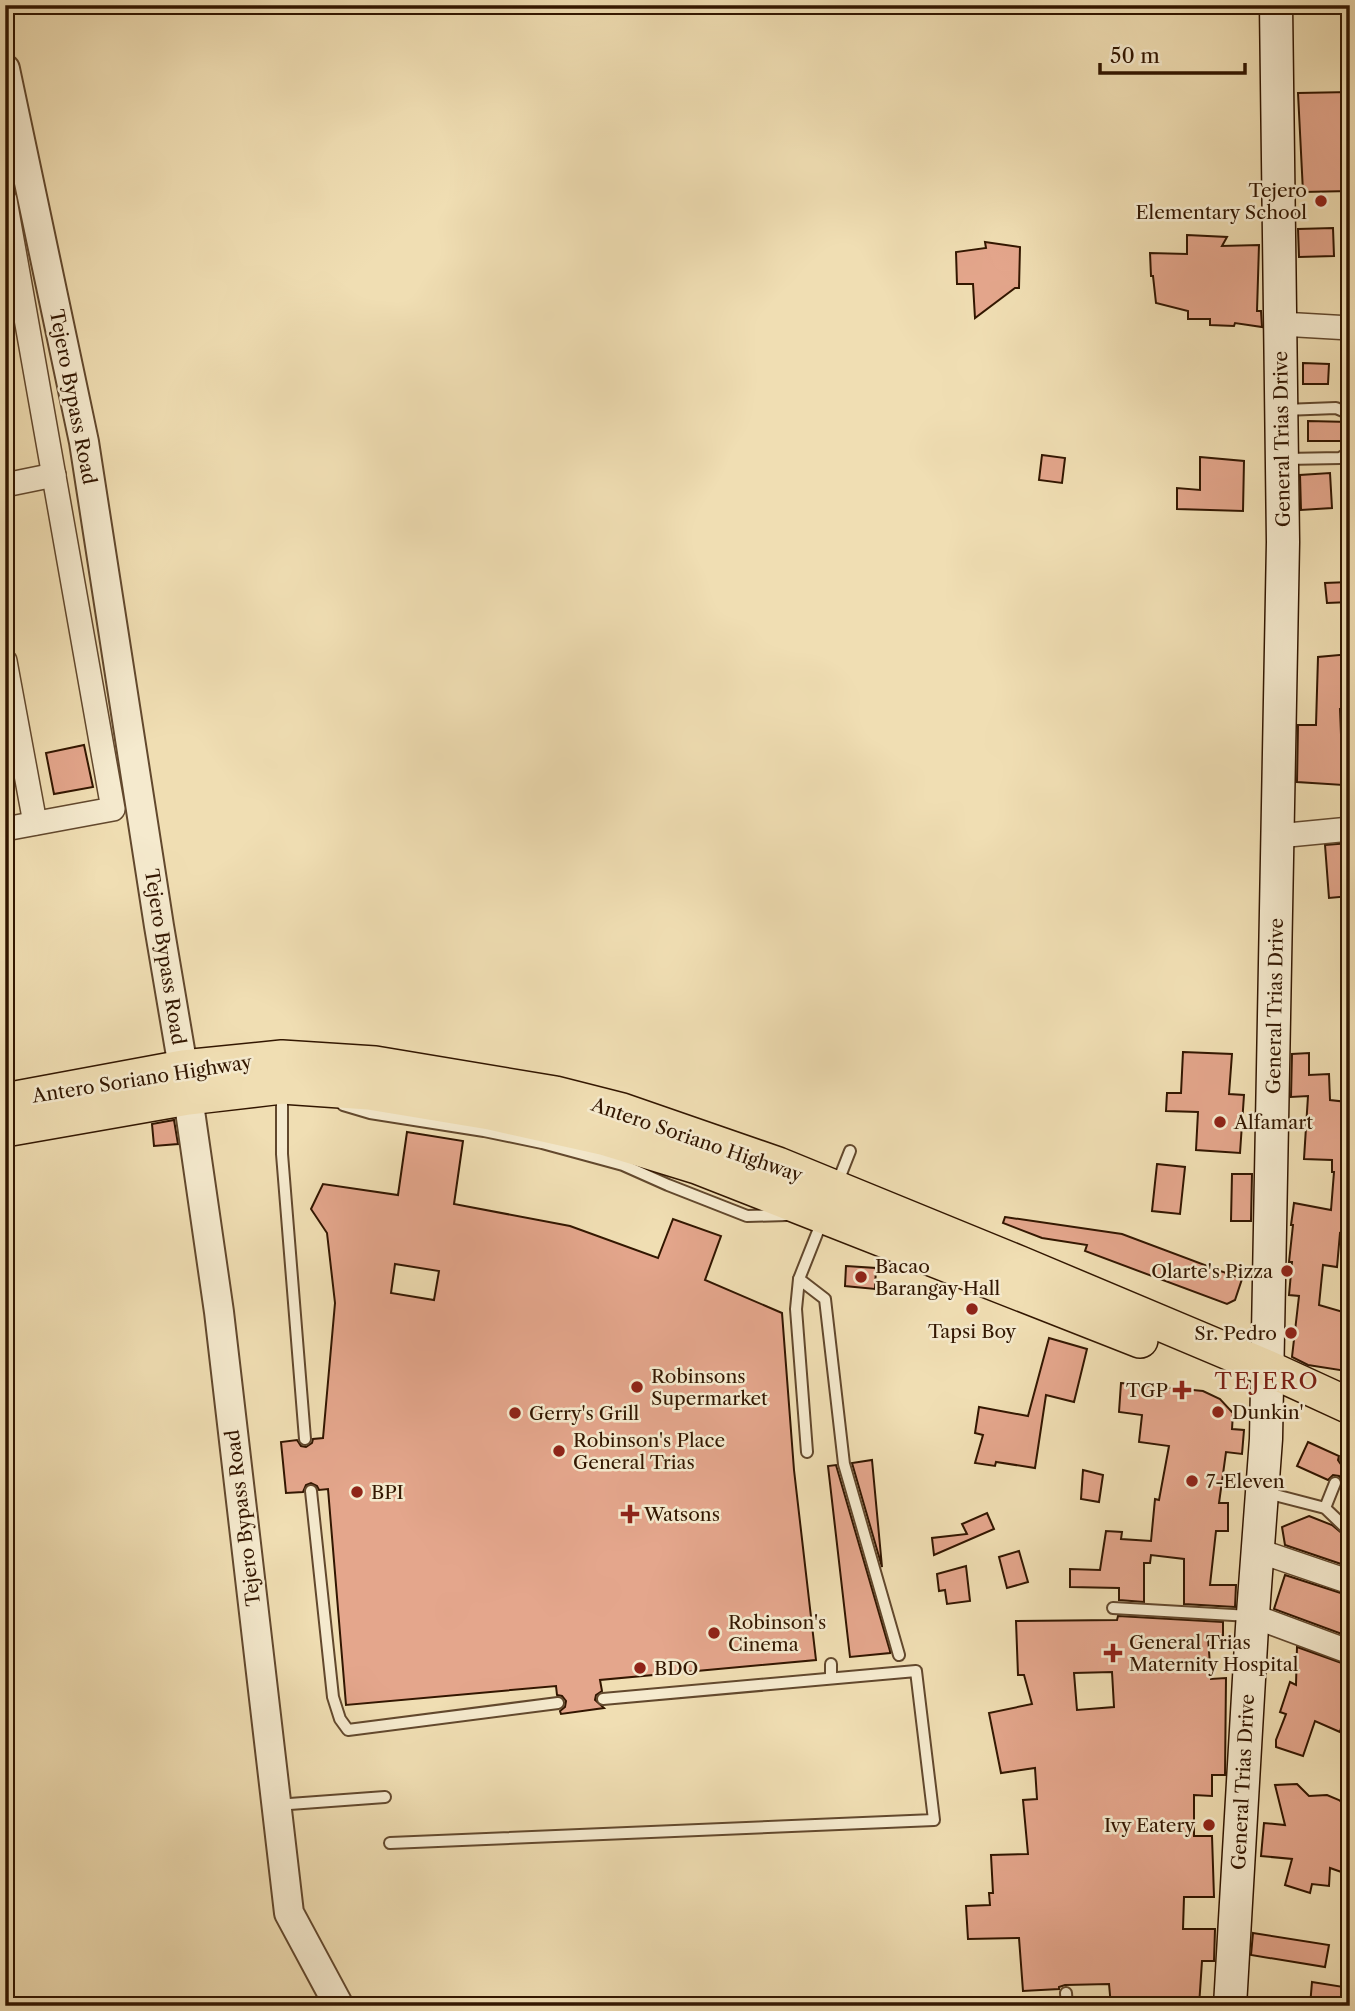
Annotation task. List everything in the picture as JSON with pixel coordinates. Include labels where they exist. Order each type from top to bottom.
[{"type":"main road","name":"General Trias Drive","points":[[1230,2006],[1253,1616],[1264,1493],[1267,1380],[1283,542],[1276,5]]},
{"type":"main road","name":"Antero Soriano Highway","points":[[5,1129],[282,1058],[398,1068],[555,1094],[622,1111],[723,1145],[830,1201],[1267,1380],[1350,1406]]},
{"type":"main road","name":"Antero Soriano Highway","points":[[5,1101],[186,1082],[320,1087],[383,1094],[547,1123],[606,1138],[697,1167],[830,1201]]},
{"type":"main road","name":"Antero Soriano Highway","points":[[1267,1380],[1348,1445]]},
{"type":"street","name":"Tejero Bypass Road","points":[[5,69],[83,442],[186,1082],[219,1312],[289,1913],[339,2006]]},
{"type":"street","points":[[5,200],[113,809],[5,829]]},
{"type":"street","points":[[1281,324],[1350,328]]},
{"type":"street","points":[[5,485],[54,475]]},
{"type":"street","points":[[5,662],[35,823]]},
{"type":"street","points":[[1278,836],[1350,830]]},
{"type":"street","points":[[1259,1551],[1350,1582]]},
{"type":"street","points":[[1253,1616],[1350,1652]]},
{"type":"lane","points":[[1282,410],[1336,408],[1350,414]]},
{"type":"lane","points":[[1282,459],[1340,458],[1350,452]]},
{"type":"lane","points":[[282,1086],[282,1154],[305,1439]]},
{"type":"lane","points":[[807,1452],[796,1309],[799,1279],[850,1151]]},
{"type":"lane","points":[[799,1279],[825,1299],[844,1464],[900,1655]]},
{"type":"lane","points":[[1325,1508],[1335,1483]]},
{"type":"lane","points":[[311,1491],[332,1697],[340,1719],[348,1730],[558,1703]]},
{"type":"lane","points":[[1264,1493],[1325,1508],[1350,1532]]},
{"type":"lane","points":[[1112,1608],[1253,1616]]},
{"type":"lane","points":[[831,1664],[831,1678]]},
{"type":"lane","points":[[390,1843],[934,1820],[916,1671],[603,1699]]},
{"type":"lane","points":[[276,1805],[385,1797]]},
{"type":"lane","points":[[1066,1993],[1067,2006]]},
{"type":"building","points":[[1350,92],[1350,191],[1303,192],[1298,93]]},
{"type":"building","points":[[1333,228],[1334,256],[1299,257],[1298,229]]},
{"type":"building","points":[[1187,235],[1227,237],[1222,246],[1259,245],[1257,311],[1261,311],[1262,327],[1235,323],[1234,326],[1210,325],[1210,319],[1188,319],[1188,311],[1156,303],[1150,253],[1187,254]]},
{"type":"building","points":[[985,242],[1020,247],[1019,288],[1015,288],[975,318],[973,284],[957,284],[956,252],[986,248]]},
{"type":"building","points":[[1303,363],[1329,364],[1328,384],[1303,384]]},
{"type":"building","points":[[1308,421],[1350,422],[1350,441],[1308,441]]},
{"type":"building","points":[[1042,455],[1065,458],[1062,483],[1039,480]]},
{"type":"building","points":[[1200,457],[1244,461],[1243,511],[1177,509],[1177,488],[1200,490]]},
{"type":"building","points":[[1330,473],[1332,508],[1301,510],[1300,475]]},
{"type":"building","points":[[1349,582],[1350,602],[1327,603],[1325,583]]},
{"type":"building","points":[[1350,654],[1350,709],[1340,709],[1343,785],[1297,782],[1298,725],[1316,725],[1318,657]]},
{"type":"building","points":[[84,745],[93,787],[54,794],[46,753]]},
{"type":"building","points":[[1350,843],[1350,896],[1329,898],[1325,845]]},
{"type":"building","points":[[1183,1052],[1232,1054],[1229,1094],[1244,1095],[1240,1153],[1196,1150],[1198,1112],[1166,1111],[1167,1093],[1181,1093]]},
{"type":"building","points":[[1309,1053],[1309,1075],[1329,1074],[1330,1100],[1347,1102],[1345,1128],[1350,1128],[1350,1218],[1347,1235],[1340,1233],[1337,1267],[1323,1265],[1319,1305],[1350,1314],[1350,1362],[1346,1371],[1308,1365],[1292,1357],[1299,1296],[1289,1295],[1294,1203],[1331,1210],[1334,1172],[1332,1160],[1304,1159],[1308,1096],[1291,1097],[1292,1054]]},
{"type":"building","points":[[174,1120],[178,1144],[154,1146],[152,1124]]},
{"type":"building","name":"Robinson's Place General Trias","points":[[407,1132],[463,1141],[454,1204],[570,1226],[658,1258],[673,1219],[721,1236],[705,1280],[782,1313],[794,1470],[816,1660],[600,1680],[602,1691],[596,1695],[595,1700],[604,1708],[561,1714],[566,1701],[557,1695],[556,1686],[346,1705],[328,1489],[319,1490],[311,1483],[306,1485],[303,1492],[286,1493],[281,1442],[297,1440],[301,1446],[306,1447],[313,1439],[323,1438],[335,1303],[327,1233],[311,1209],[323,1184],[398,1195]],"holes":[[[395,1264],[439,1271],[434,1300],[391,1293]]]},
{"type":"building","points":[[1157,1164],[1185,1167],[1180,1214],[1152,1211]]},
{"type":"building","points":[[1232,1174],[1252,1174],[1251,1221],[1231,1221]]},
{"type":"building","points":[[1005,1217],[1122,1234],[1242,1279],[1235,1300],[1227,1304],[1085,1251],[1087,1245],[1042,1238],[1003,1223]]},
{"type":"building","name":"Bacao Barangay Hall","points":[[846,1266],[876,1268],[875,1289],[845,1286]]},
{"type":"building","points":[[1049,1338],[1087,1349],[1074,1402],[1046,1395],[1035,1468],[996,1462],[995,1466],[975,1463],[983,1435],[975,1433],[979,1407],[1028,1416]]},
{"type":"building","points":[[1121,1383],[1203,1391],[1220,1399],[1233,1413],[1232,1429],[1244,1430],[1242,1454],[1226,1452],[1219,1503],[1228,1503],[1228,1531],[1216,1531],[1210,1585],[1236,1585],[1235,1607],[1184,1604],[1184,1559],[1151,1555],[1150,1563],[1144,1563],[1144,1602],[1119,1600],[1119,1588],[1070,1587],[1070,1569],[1100,1570],[1106,1531],[1122,1532],[1121,1539],[1151,1541],[1155,1499],[1159,1500],[1169,1446],[1139,1442],[1142,1415],[1119,1412]]},
{"type":"building","points":[[1308,1442],[1339,1456],[1338,1460],[1342,1466],[1350,1466],[1350,1489],[1342,1486],[1343,1481],[1339,1476],[1333,1475],[1328,1480],[1297,1466]]},
{"type":"building","points":[[872,1460],[882,1567],[852,1463]]},
{"type":"building","points":[[836,1465],[890,1653],[850,1657],[828,1466]]},
{"type":"building","points":[[1083,1470],[1103,1475],[1099,1502],[1081,1499]]},
{"type":"building","points":[[987,1513],[994,1529],[934,1555],[932,1538],[967,1534],[962,1524]]},
{"type":"building","points":[[1309,1516],[1332,1525],[1350,1540],[1350,1567],[1285,1545],[1282,1527]]},
{"type":"building","points":[[1019,1551],[1028,1582],[1007,1588],[999,1557]]},
{"type":"building","points":[[966,1566],[970,1601],[947,1604],[945,1590],[939,1591],[937,1574]]},
{"type":"building","points":[[1285,1575],[1350,1596],[1350,1637],[1274,1609]]},
{"type":"building","points":[[1118,1616],[1223,1622],[1223,1635],[1208,1637],[1211,1679],[1226,1678],[1225,1775],[1212,1775],[1212,1796],[1194,1795],[1194,1836],[1212,1836],[1214,1897],[1184,1897],[1183,1929],[1215,1929],[1214,1961],[1202,1961],[1199,2006],[1111,2006],[1109,1984],[1065,1985],[1059,1989],[1023,1991],[1019,1938],[968,1939],[966,1906],[990,1905],[989,1893],[993,1893],[991,1855],[1028,1854],[1023,1800],[1037,1799],[1035,1768],[1001,1773],[989,1713],[1032,1704],[1024,1675],[1018,1675],[1016,1621],[1117,1620]],"holes":[[[1112,1672],[1114,1707],[1077,1710],[1074,1673]]]},
{"type":"building","points":[[1297,1647],[1350,1666],[1350,1731],[1341,1728],[1340,1732],[1315,1721],[1303,1756],[1276,1747],[1286,1714],[1280,1712],[1290,1682],[1296,1685]]},
{"type":"building","points":[[1297,1784],[1309,1796],[1327,1795],[1350,1809],[1350,1875],[1330,1868],[1329,1886],[1312,1884],[1310,1893],[1285,1885],[1292,1859],[1261,1856],[1264,1823],[1285,1825],[1275,1785]]},
{"type":"building","points":[[1253,1933],[1329,1945],[1325,1967],[1251,1955]]},
{"type":"building","points":[[1312,1982],[1350,1988],[1350,2005],[1330,2002],[1329,2006],[1310,2006]]},
{"type":"place","name":"Tejero Elementary School","points":[[1321,201]]},
{"type":"place","name":"Alfamart","points":[[1220,1122]]},
{"type":"place","name":"Olarte's Pizza","points":[[1287,1271]]},
{"type":"place","name":"Bacao Barangay Hall","points":[[861,1277]]},
{"type":"place","name":"Tapsi Boy","points":[[972,1309]]},
{"type":"place","name":"Sr. Pedro","points":[[1291,1333]]},
{"type":"place","name":"Robinsons Supermarket","points":[[637,1387]]},
{"type":"place","name":"TGP","points":[[1182,1390]]},
{"type":"place","name":"Dunkin'","points":[[1218,1412]]},
{"type":"place","name":"Gerry's Grill","points":[[515,1413]]},
{"type":"place","name":"Robinson's Place General Trias","points":[[559,1451]]},
{"type":"place","name":"7-Eleven","points":[[1192,1481]]},
{"type":"place","name":"BPI","points":[[357,1492]]},
{"type":"place","name":"Watsons","points":[[630,1514]]},
{"type":"place","name":"Robinson's Cinema","points":[[714,1633]]},
{"type":"place","name":"General Trias Maternity Hospital","points":[[1113,1653]]},
{"type":"place","name":"BDO","points":[[640,1668]]},
{"type":"place","name":"Ivy Eatery","points":[[1209,1825]]},
{"type":"district","name":"TEJERO","points":[[1267,1381]]}]
